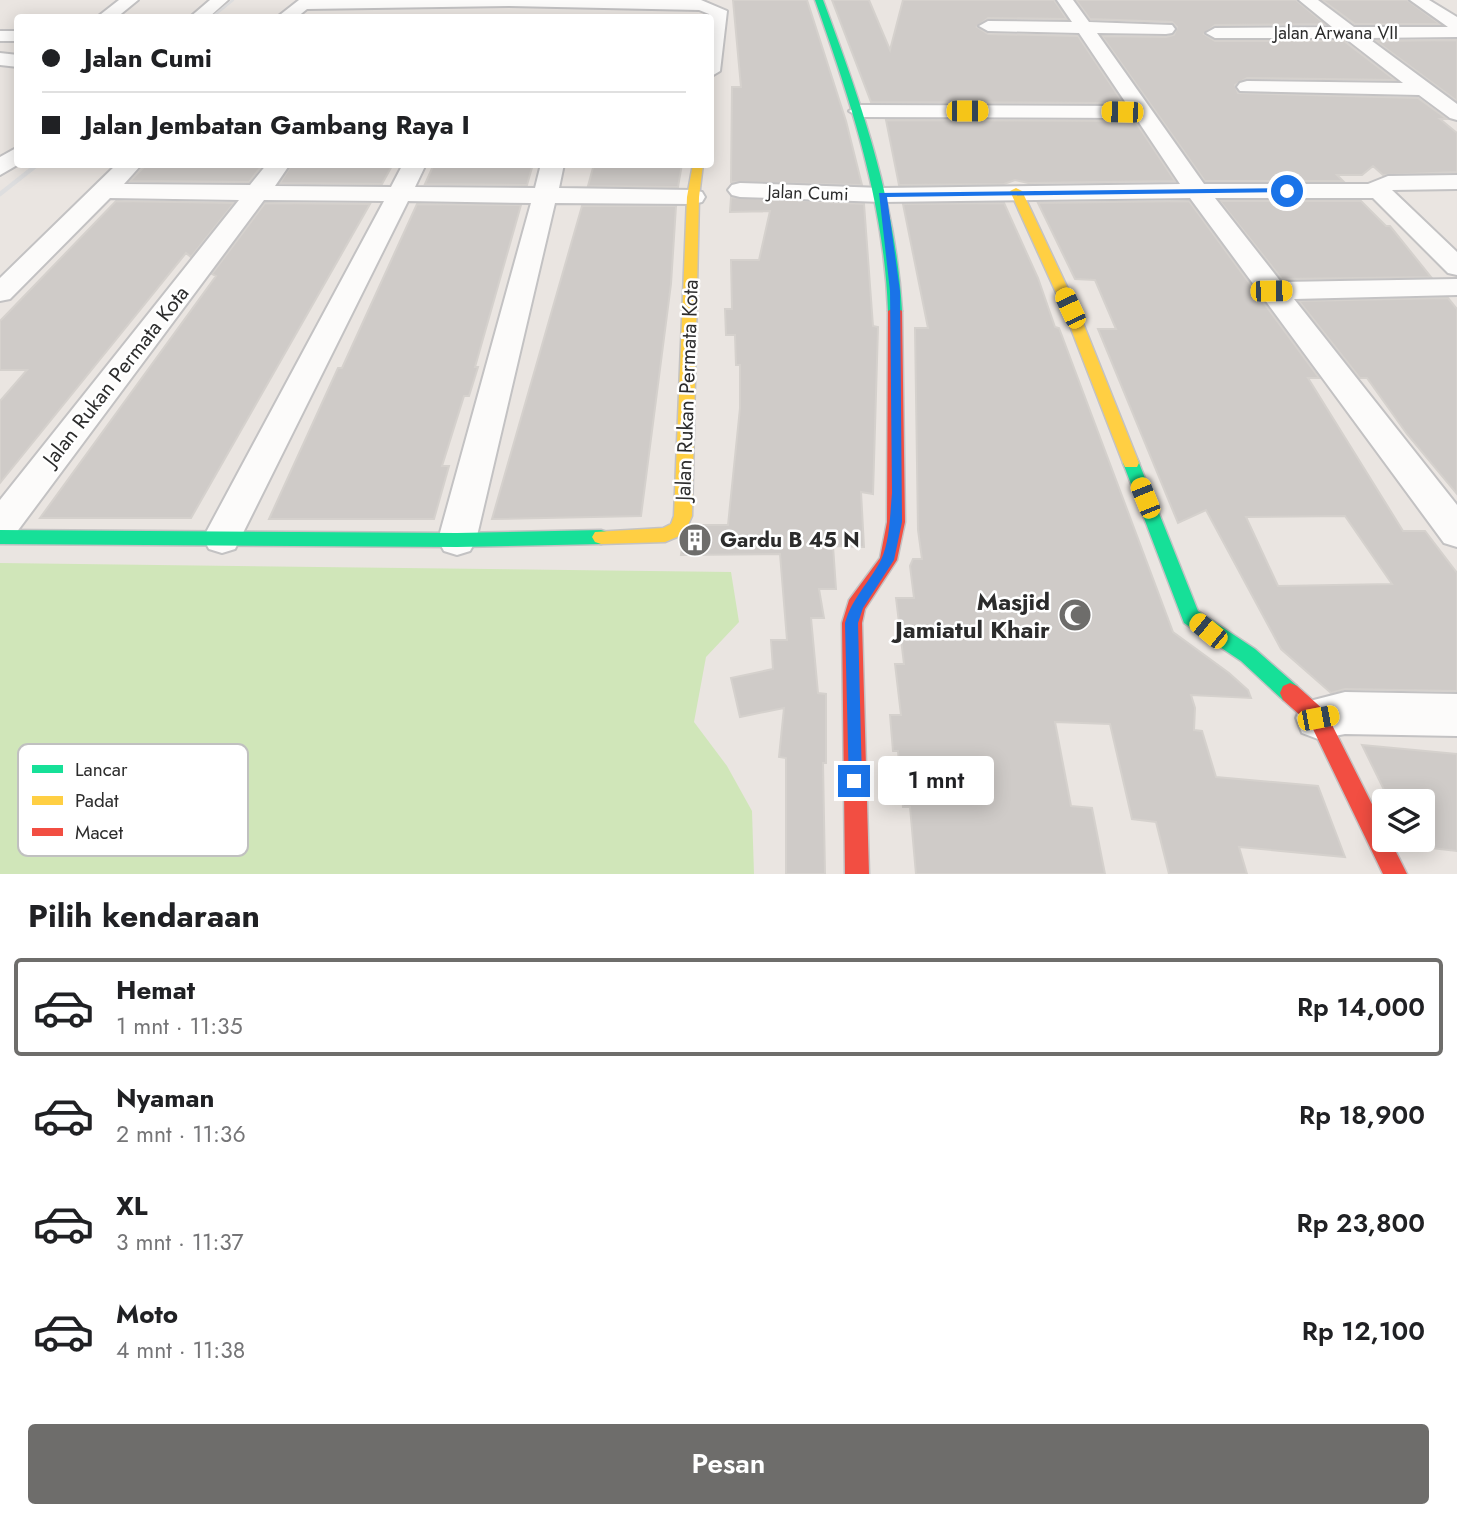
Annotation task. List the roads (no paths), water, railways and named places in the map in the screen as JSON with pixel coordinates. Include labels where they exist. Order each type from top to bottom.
[{"type":"street","points":[[110,14],[130,0]]},
{"type":"street","points":[[202,14],[220,0]]},
{"type":"street","points":[[819,0],[859,111],[882,195],[895,291],[898,493],[896,522],[888,560],[856,606],[852,623],[858,874]]},
{"type":"street","points":[[1065,0],[1196,190],[1457,532]]},
{"type":"street","points":[[1307,0],[1354,33],[1457,114]]},
{"type":"street","points":[[1418,0],[1457,25]]},
{"type":"street","points":[[288,14],[298,5],[401,2],[509,1],[607,10],[701,5],[718,11],[714,41]]},
{"type":"street","points":[[393,14],[401,2]]},
{"type":"street","points":[[988,26],[1166,29]]},
{"type":"street","name":"Jalan Arwana VII","points":[[1215,33],[1457,32]]},
{"type":"street","points":[[1247,87],[1424,89]]},
{"type":"street","points":[[859,111],[1141,112]]},
{"type":"street","points":[[0,168],[14,157]]},
{"type":"street","name":"Jalan Rukan Permata Kota","points":[[0,293],[127,168],[270,176],[696,180],[683,516],[678,529],[665,536],[457,540],[0,537]]},
{"type":"street","name":"Jalan Rukan Permata Kota","points":[[103,191],[270,176]]},
{"type":"street","name":"Jalan Rukan Permata Kota","points":[[0,527],[270,176]]},
{"type":"street","points":[[222,538],[407,178]]},
{"type":"street","points":[[457,540],[548,180]]},
{"type":"street","name":"Jalan Cumi","points":[[740,190],[882,195],[1016,191],[1379,191],[1378,186],[1388,183],[1457,182]]},
{"type":"street","points":[[1016,191],[1070,308],[1191,617],[1248,655],[1318,718],[1395,874]]},
{"type":"street","points":[[1379,191],[1457,267]]},
{"type":"street","points":[[1271,291],[1457,287]]},
{"type":"street","points":[[1318,718],[1345,713],[1457,715]]},
{"type":"railway","points":[[216,14],[233,0]]},
{"type":"railway","points":[[0,194],[33,168]]},
{"type":"place","name":"Gardu B 45 N","points":[[695,540]]},
{"type":"place","name":"Masjid Jamiatul Khair","points":[[1075,615]]}]
